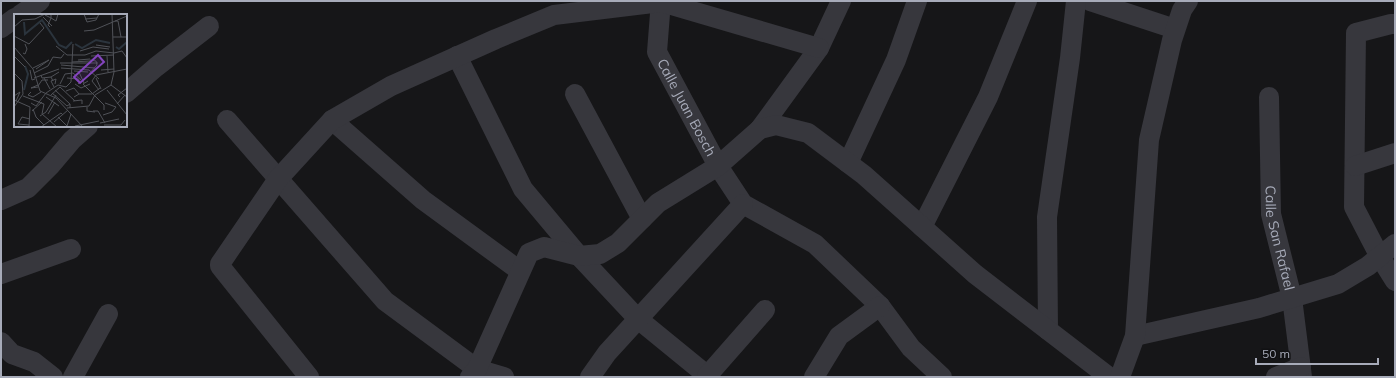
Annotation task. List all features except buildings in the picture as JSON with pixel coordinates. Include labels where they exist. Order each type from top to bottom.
[{"type":"street","points":[[21,14],[40,1]]},
{"type":"street","points":[[309,377],[220,266],[221,261],[278,179],[332,120],[391,86],[554,15],[661,1],[819,48]]},
{"type":"street","name":"Calle Juan Bosch","points":[[661,1],[657,52],[718,166],[743,204]]},
{"type":"street","points":[[473,373],[529,252],[544,247],[579,256],[600,254],[618,243],[658,202],[718,166],[760,129],[819,48],[841,1]]},
{"type":"street","points":[[848,163],[896,60],[917,1]]},
{"type":"street","points":[[922,227],[988,97],[1028,1]]},
{"type":"street","points":[[1048,330],[1047,217],[1070,58],[1076,1]]},
{"type":"street","points":[[1090,1],[1175,29]]},
{"type":"street","points":[[1120,377],[1135,336],[1149,140],[1175,29],[1182,10],[1188,1]]},
{"type":"street","points":[[1,28],[14,19]]},
{"type":"street","points":[[1395,24],[1356,33],[1354,207],[1380,257],[1395,281]]},
{"type":"street","points":[[127,92],[156,66],[209,26]]},
{"type":"street","points":[[457,56],[523,189],[579,256],[638,319],[708,376],[764,310]]},
{"type":"street","points":[[574,94],[642,219]]},
{"type":"street","name":"Calle San Rafael","points":[[1268,97],[1271,214],[1292,298],[1302,372]]},
{"type":"street","points":[[227,120],[385,301],[473,373],[504,377]]},
{"type":"street","points":[[332,120],[423,200],[520,271]]},
{"type":"street","points":[[760,129],[776,125],[808,133],[864,175],[975,274],[1109,377]]},
{"type":"street","points":[[1,200],[28,188],[50,166],[72,140],[87,127]]},
{"type":"street","points":[[1355,166],[1395,153]]},
{"type":"street","points":[[590,377],[607,353],[743,204],[815,244],[880,306],[911,348],[942,377]]},
{"type":"street","points":[[1135,336],[1259,308],[1338,284],[1368,266],[1395,244]]},
{"type":"street","points":[[1,274],[71,249]]},
{"type":"street","points":[[814,377],[839,336],[880,306]]},
{"type":"street","points":[[73,377],[108,314]]},
{"type":"street","points":[[5,352],[34,362],[52,377]]},
{"type":"street","points":[[1276,377],[1302,372]]}]
